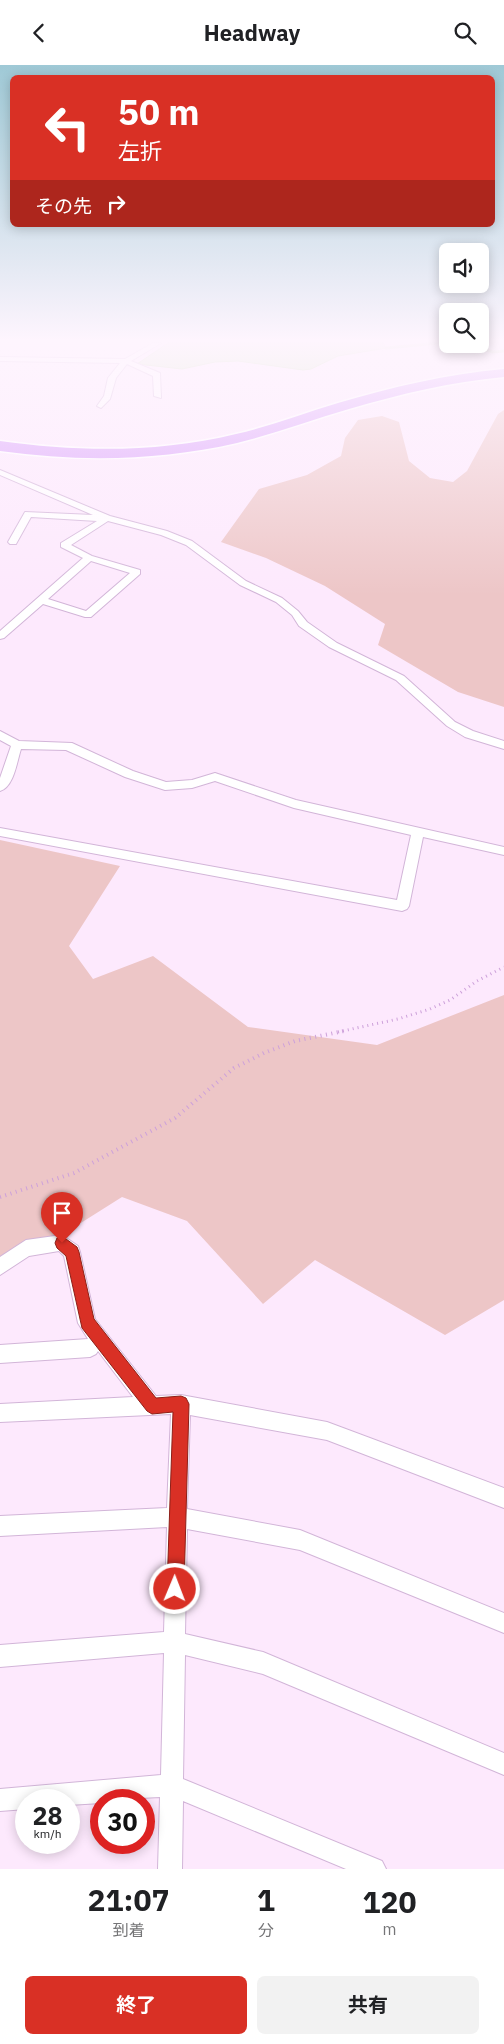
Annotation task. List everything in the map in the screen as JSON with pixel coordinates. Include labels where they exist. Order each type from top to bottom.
[{"type":"highway","points":[[0,446],[44,452],[105,455],[180,450],[230,440],[273,427]]},
{"type":"street","points":[[0,472],[107,518],[164,533],[189,543],[243,583],[279,600],[295,613],[303,624],[333,645],[400,678],[451,724],[469,734],[504,745]]},
{"type":"street","points":[[13,542],[28,513],[80,519],[107,518]]},
{"type":"street","points":[[41,600],[88,615],[137,572],[89,558],[64,545],[107,518]]},
{"type":"street","points":[[0,636],[89,558]]},
{"type":"street","points":[[0,735],[17,745],[68,746],[129,774],[165,786],[192,784],[215,777],[294,804],[504,851]]},
{"type":"street","points":[[0,787],[4,783],[17,745]]},
{"type":"street","points":[[0,832],[402,905],[418,832]]},
{"type":"street","points":[[0,1267],[26,1248],[62,1243],[72,1252],[87,1323],[152,1406]]},
{"type":"street","points":[[0,1354],[90,1348]]},
{"type":"street","points":[[170,1869],[181,1404]]},
{"type":"street","points":[[0,1413],[181,1404],[327,1431],[504,1498]]},
{"type":"street","points":[[0,1526],[177,1517],[300,1540],[504,1623]]},
{"type":"street","points":[[0,1656],[174,1642],[263,1663],[504,1764]]},
{"type":"street","points":[[0,1800],[171,1785],[374,1869]]},
{"type":"path","points":[[0,1197],[74,1173],[167,1123],[234,1068],[264,1053],[295,1041],[398,1019],[430,1009],[450,1000],[477,981],[504,967]]},
{"type":"shaded area","points":[[353,427],[400,427],[409,461],[430,478],[453,482],[467,471],[491,427],[504,427],[504,707],[458,692],[378,645],[385,624],[325,586],[266,558],[221,542],[259,489],[307,475],[341,456],[345,438]]},
{"type":"shaded area","points":[[0,840],[120,866],[69,946],[93,979],[153,956],[248,1027],[377,1045],[504,995],[504,1300],[445,1335],[315,1260],[263,1304],[187,1221],[122,1197],[0,1274]]},
{"type":"route","points":[[62,1243],[72,1252],[87,1323],[152,1406],[181,1404],[175,1589]]}]
